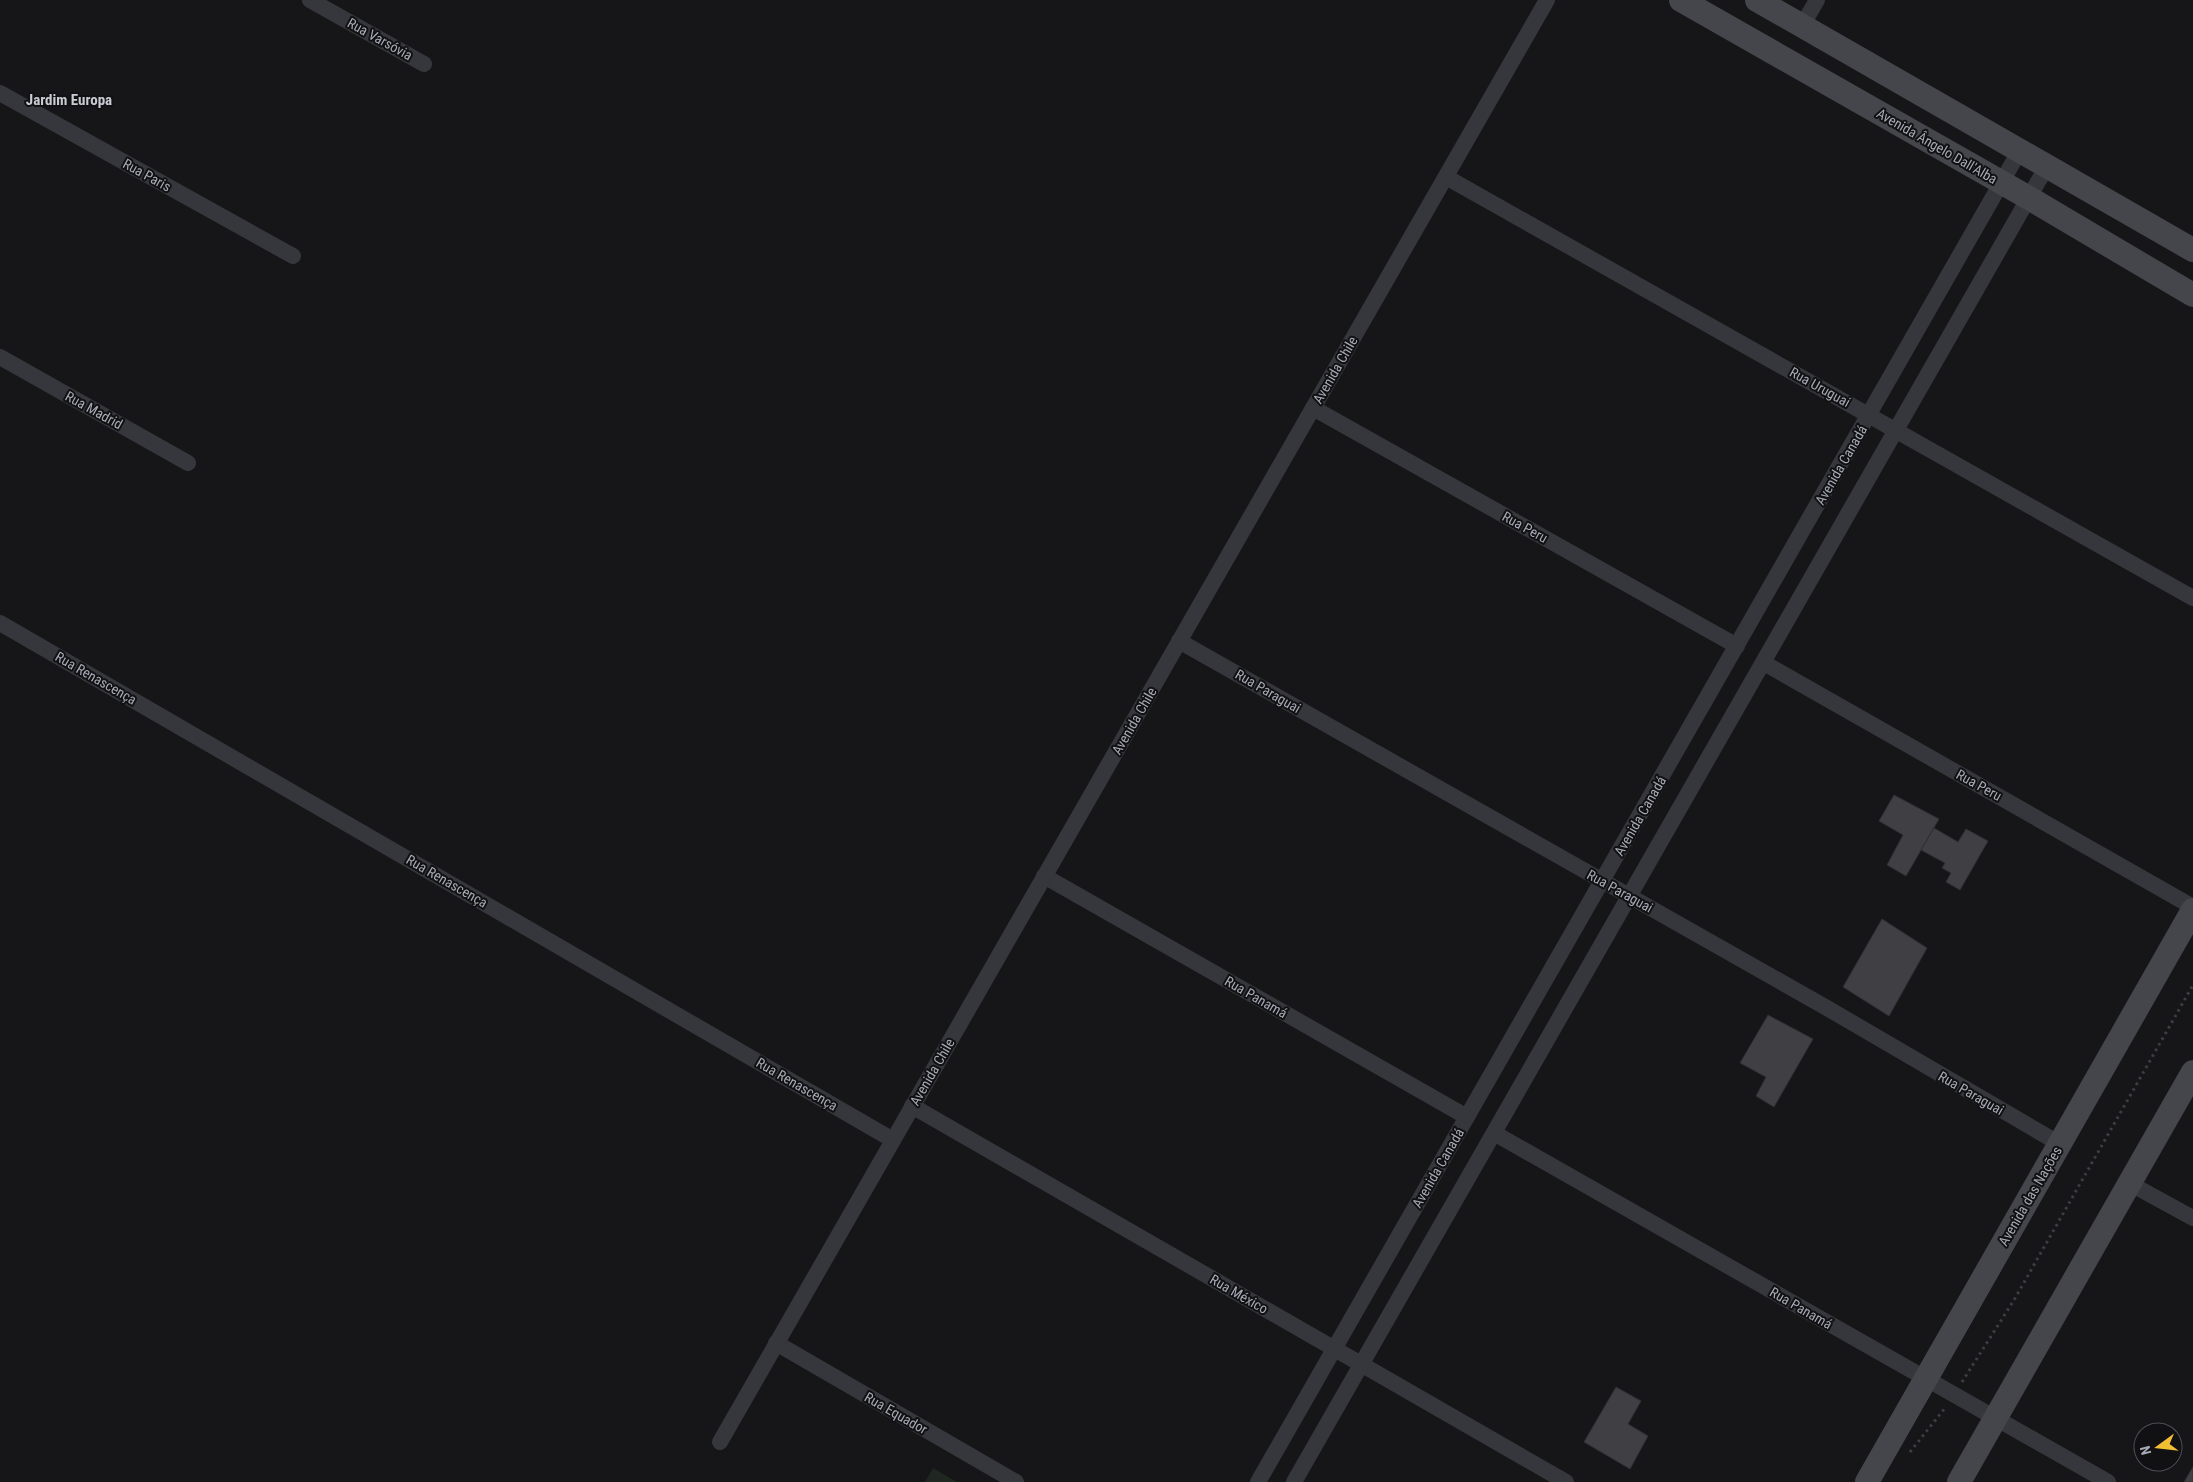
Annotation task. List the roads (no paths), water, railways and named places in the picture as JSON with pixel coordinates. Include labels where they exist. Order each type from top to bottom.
[{"type":"main road","name":"Avenida Ângelo Dall'Alba","points":[[1680,0],[2029,198],[2193,294]]},
{"type":"main road","points":[[1757,0],[1781,6],[1802,26],[2193,250]]},
{"type":"main road","name":"Avenida das Nações","points":[[1867,1482],[2193,908]]},
{"type":"main road","points":[[1959,1482],[2193,1072]]},
{"type":"street","name":"Rua Varsóvia","points":[[310,0],[424,64]]},
{"type":"street","name":"Avenida Chile","points":[[720,1442],[1547,0]]},
{"type":"street","points":[[1802,26],[1817,0]]},
{"type":"street","name":"Rua Paris","points":[[0,93],[293,256]]},
{"type":"street","name":"Avenida Canadá","points":[[1258,1482],[1738,646],[2020,150]]},
{"type":"street","points":[[1294,1482],[2047,166]]},
{"type":"street","name":"Rua Uruguai","points":[[1446,177],[2193,598]]},
{"type":"street","name":"Rua Madrid","points":[[0,357],[188,463]]},
{"type":"street","name":"Rua Peru","points":[[1313,408],[1738,646]]},
{"type":"street","name":"Rua Renascença","points":[[0,623],[893,1140]]},
{"type":"street","name":"Rua Paraguai","points":[[1180,641],[1630,896],[2060,1144]]},
{"type":"street","name":"Rua Peru","points":[[1764,663],[2193,908]]},
{"type":"street","name":"Rua Panamá","points":[[1044,876],[1467,1118]]},
{"type":"street","name":"Rua México","points":[[912,1106],[1566,1482]]},
{"type":"street","name":"Rua Panamá","points":[[1494,1133],[2108,1482]]},
{"type":"street","points":[[2130,1183],[2193,1218]]},
{"type":"street","name":"Rua Equador","points":[[776,1343],[1016,1482]]},
{"type":"district","name":"Jardim Europa","points":[[69,100]]}]
